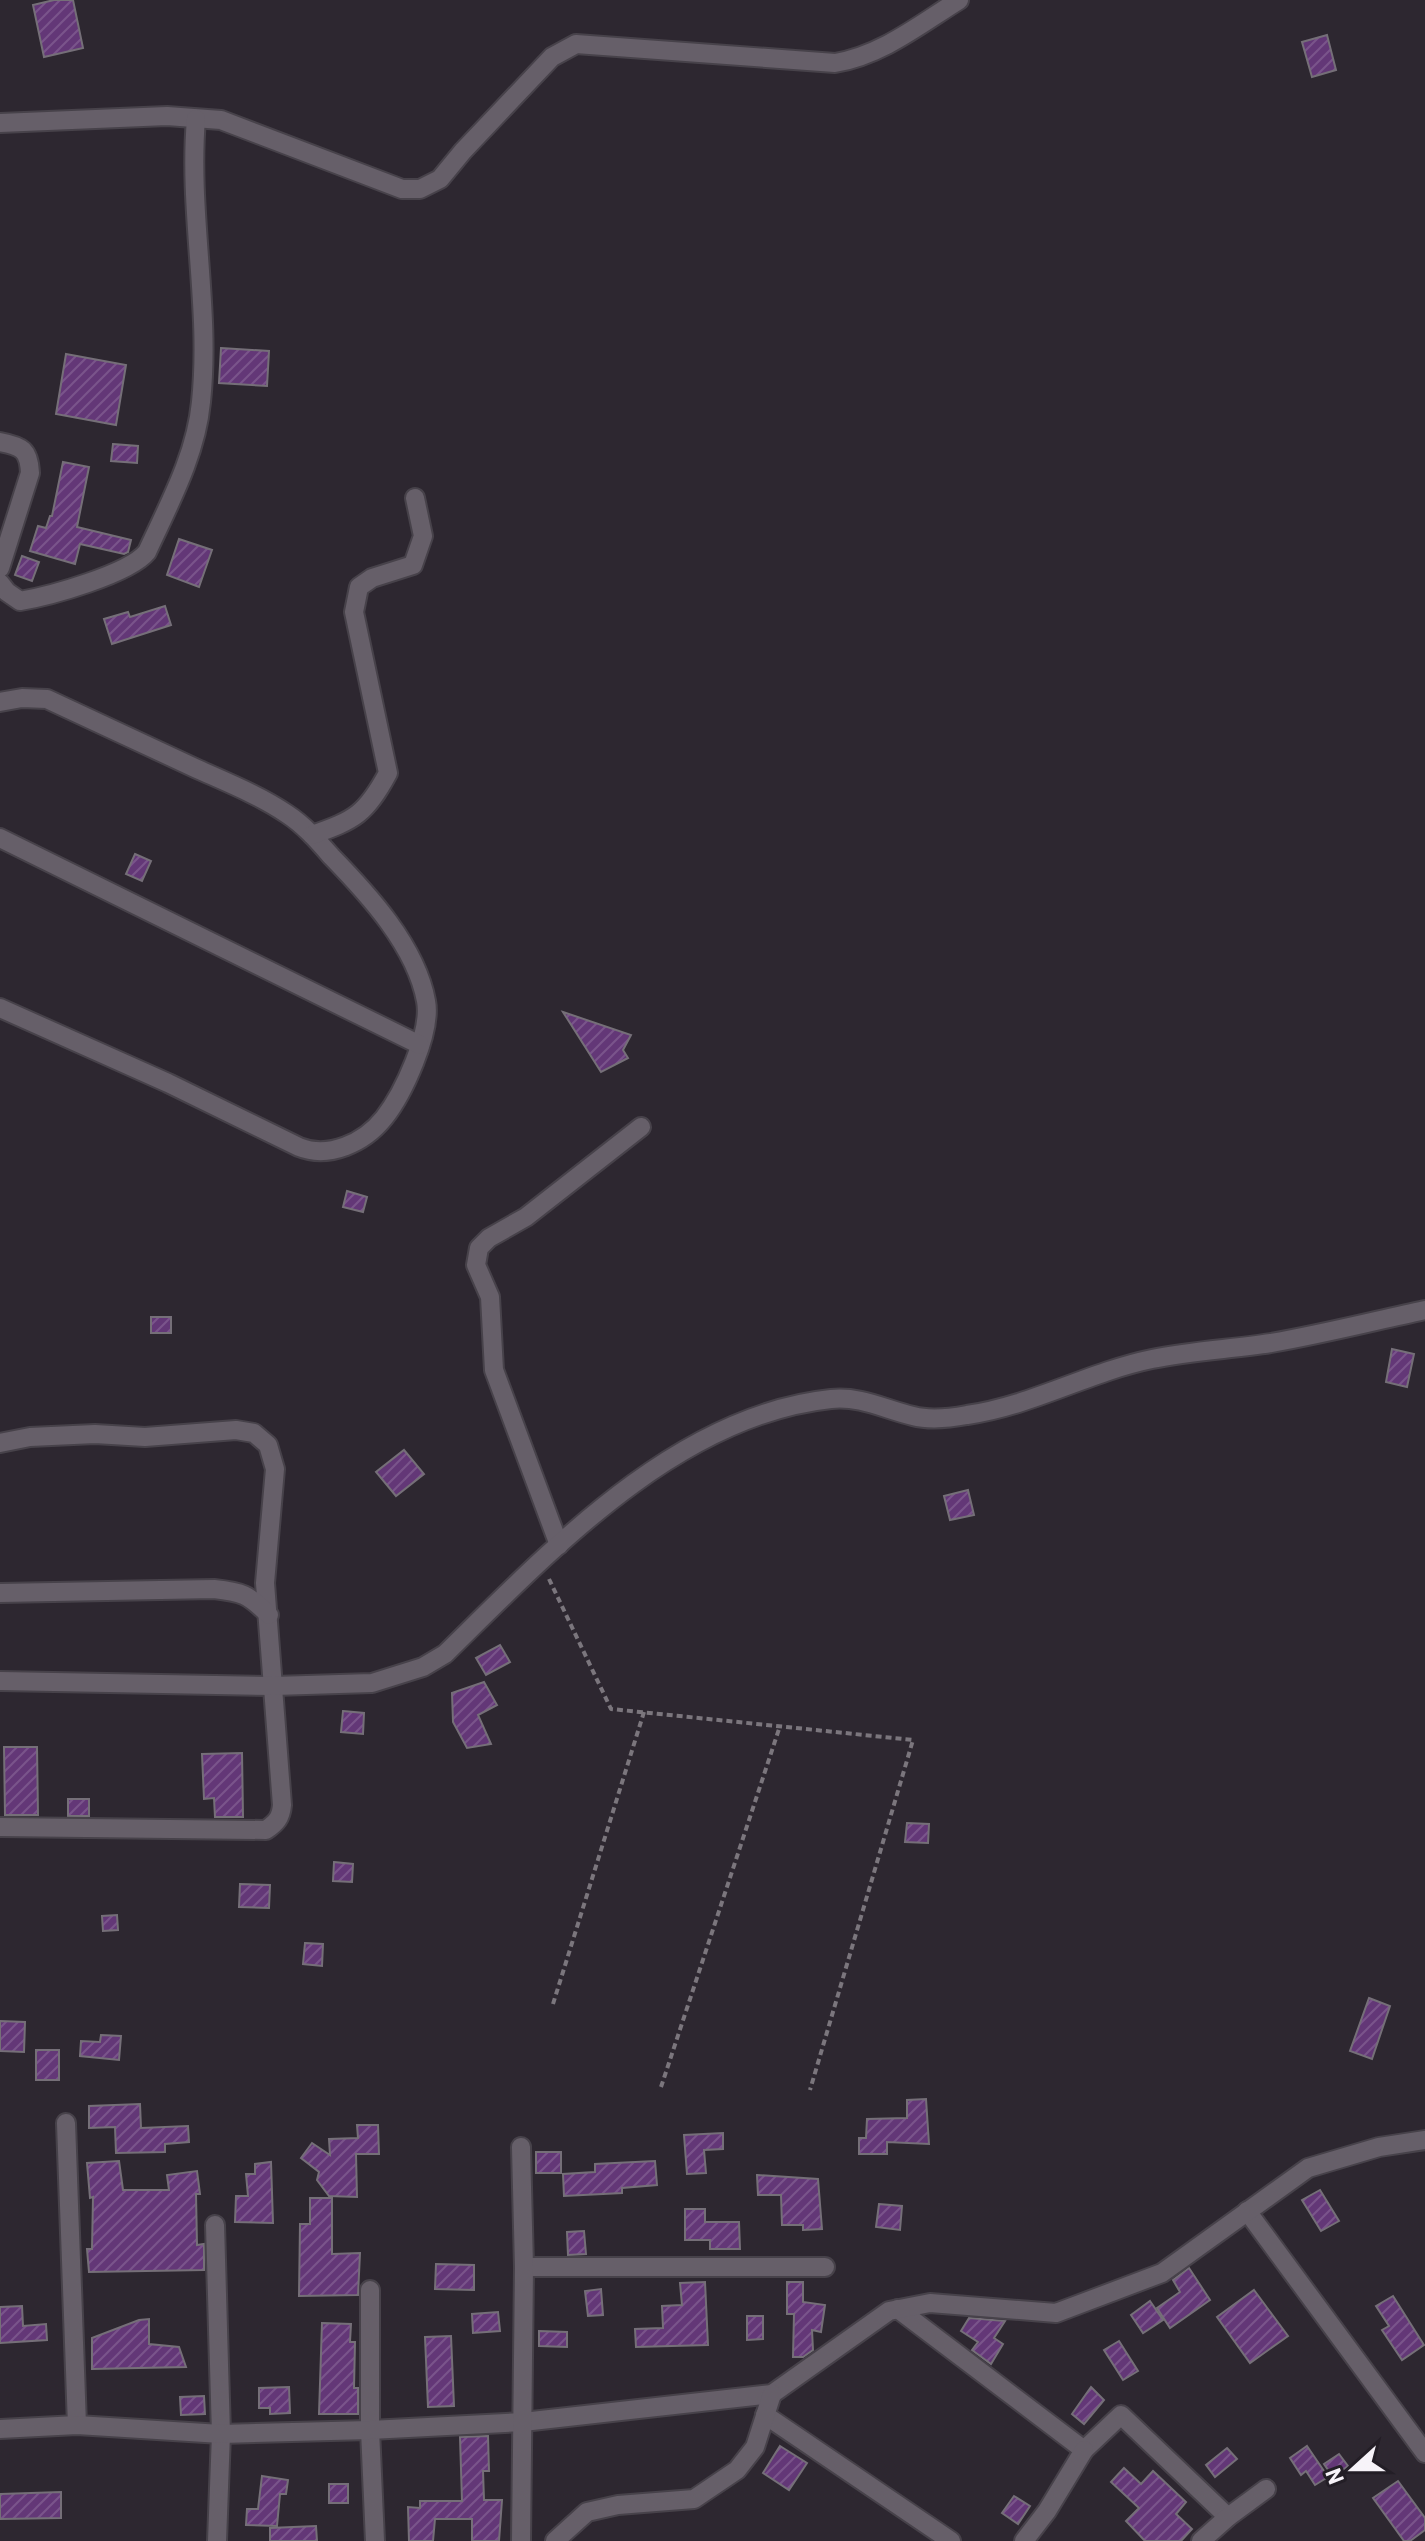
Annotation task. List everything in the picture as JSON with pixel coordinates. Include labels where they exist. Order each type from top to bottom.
[{"type":"street","points":[[0,123],[167,116],[221,120],[402,189],[420,189],[440,179],[552,57],[576,44],[835,63],[876,52],[959,0]]},
{"type":"street","points":[[0,583],[20,601],[33,599],[92,581],[140,561],[186,467],[201,405],[204,353],[195,173],[196,119]]},
{"type":"street","points":[[0,442],[15,445],[24,451],[29,458],[30,473],[0,568]]},
{"type":"street","points":[[312,835],[344,824],[371,803],[388,773],[354,612],[359,587],[372,578],[413,565],[423,536],[415,498]]},
{"type":"street","points":[[0,702],[22,698],[47,699],[255,796],[289,815],[372,898],[410,955],[426,1001],[426,1020],[420,1045],[395,1104],[377,1127],[330,1153],[311,1152],[168,1083],[0,1008]]},
{"type":"street","points":[[0,838],[420,1045]]},
{"type":"street","points":[[559,1545],[494,1370],[490,1297],[476,1265],[479,1248],[489,1238],[526,1217],[641,1127]]},
{"type":"street","points":[[0,1681],[274,1686],[372,1683],[423,1667],[445,1654],[559,1545],[649,1473],[733,1426],[804,1403],[849,1397],[916,1417],[966,1416],[1011,1406],[1108,1371],[1153,1359],[1272,1343],[1425,1310]]},
{"type":"street","points":[[0,1443],[30,1437],[95,1434],[145,1437],[236,1430],[254,1433],[268,1445],[275,1469],[265,1583],[281,1814],[276,1823],[266,1830],[0,1827]]},
{"type":"street","points":[[0,1593],[241,1591],[269,1615]]},
{"type":"street","points":[[66,2123],[77,2425]]},
{"type":"street","points":[[0,2429],[77,2425],[221,2434],[370,2430],[523,2422],[772,2394],[889,2311],[930,2303],[1056,2313],[1162,2273],[1308,2168],[1379,2147],[1425,2140]]},
{"type":"street","points":[[521,2147],[524,2267],[521,2541]]},
{"type":"street","points":[[1247,2211],[1425,2453]]},
{"type":"street","points":[[215,2225],[221,2434],[217,2541]]},
{"type":"street","points":[[524,2267],[825,2267]]},
{"type":"street","points":[[370,2290],[370,2430],[375,2541]]},
{"type":"street","points":[[898,2309],[1084,2450]]},
{"type":"street","points":[[555,2541],[587,2512],[618,2505],[694,2499],[737,2470],[755,2447],[772,2394]]},
{"type":"street","points":[[765,2415],[951,2541]]},
{"type":"street","points":[[1024,2541],[1047,2511],[1084,2450],[1121,2415],[1228,2517]]},
{"type":"street","points":[[1201,2541],[1266,2489]]},
{"type":"path","points":[[541,1562],[611,1709],[913,1740],[810,2090]]},
{"type":"path","points":[[553,2004],[644,1712]]},
{"type":"path","points":[[661,2087],[780,1726]]},
{"type":"building","points":[[73,0],[83,48],[44,57],[33,5]]},
{"type":"building","points":[[1327,35],[1336,70],[1312,77],[1302,42]]},
{"type":"building","points":[[221,348],[269,351],[267,386],[219,383]]},
{"type":"building","points":[[66,354],[126,365],[116,425],[56,414]]},
{"type":"building","points":[[113,444],[138,446],[137,463],[111,461]]},
{"type":"building","points":[[63,462],[89,467],[77,527],[131,540],[128,552],[124,554],[80,544],[75,564],[30,551],[38,526],[46,528],[52,516]]},
{"type":"building","points":[[179,539],[212,550],[199,587],[167,575]]},
{"type":"building","points":[[22,556],[39,562],[32,581],[15,575]]},
{"type":"building","points":[[165,606],[171,625],[112,644],[104,619],[128,612],[130,617]]},
{"type":"building","points":[[135,854],[151,861],[142,881],[126,874]]},
{"type":"building","points":[[563,1012],[631,1035],[623,1050],[628,1058],[601,1072]]},
{"type":"building","points":[[347,1191],[367,1197],[363,1212],[343,1207]]},
{"type":"building","points":[[151,1317],[171,1317],[171,1333],[151,1333]]},
{"type":"building","points":[[1392,1349],[1414,1354],[1407,1387],[1386,1382]]},
{"type":"building","points":[[404,1450],[424,1474],[396,1496],[376,1472]]},
{"type":"building","points":[[968,1490],[974,1515],[950,1520],[944,1496]]},
{"type":"building","points":[[500,1645],[510,1662],[486,1675],[476,1658]]},
{"type":"building","points":[[484,1682],[497,1705],[478,1715],[491,1744],[467,1748],[453,1722],[452,1693]]},
{"type":"building","points":[[343,1711],[364,1713],[363,1734],[341,1732]]},
{"type":"building","points":[[4,1747],[37,1747],[38,1815],[5,1815]]},
{"type":"building","points":[[242,1753],[243,1817],[215,1817],[214,1798],[204,1799],[202,1754]]},
{"type":"building","points":[[68,1799],[89,1799],[89,1816],[68,1816]]},
{"type":"building","points":[[907,1823],[929,1824],[928,1843],[905,1842]]},
{"type":"building","points":[[334,1862],[353,1864],[352,1882],[333,1881]]},
{"type":"building","points":[[240,1884],[270,1885],[269,1908],[239,1907]]},
{"type":"building","points":[[117,1915],[118,1930],[103,1931],[102,1916]]},
{"type":"building","points":[[305,1943],[323,1944],[322,1966],[303,1964]]},
{"type":"building","points":[[1369,1998],[1390,2006],[1372,2059],[1350,2051]]},
{"type":"building","points":[[0,2021],[25,2022],[24,2052],[0,2051]]},
{"type":"building","points":[[101,2035],[121,2036],[119,2060],[80,2056],[81,2041],[100,2042]]},
{"type":"building","points":[[36,2050],[59,2050],[59,2080],[36,2080]]},
{"type":"building","points":[[926,2099],[929,2144],[887,2142],[887,2154],[859,2154],[859,2138],[866,2138],[867,2119],[907,2118],[907,2100]]},
{"type":"building","points":[[140,2104],[141,2128],[188,2126],[189,2142],[165,2144],[165,2152],[116,2153],[115,2127],[89,2128],[89,2106]]},
{"type":"building","points":[[357,2125],[378,2125],[379,2154],[356,2154],[357,2197],[329,2196],[317,2180],[319,2172],[301,2158],[312,2143],[330,2155],[329,2139],[358,2138]]},
{"type":"building","points":[[723,2133],[723,2149],[704,2150],[706,2173],[687,2174],[684,2135]]},
{"type":"building","points":[[536,2152],[561,2152],[561,2173],[536,2173]]},
{"type":"building","points":[[119,2161],[123,2190],[169,2190],[167,2175],[197,2171],[200,2194],[196,2194],[197,2245],[204,2244],[204,2270],[89,2272],[87,2249],[92,2249],[93,2197],[90,2198],[87,2163]]},
{"type":"building","points":[[655,2161],[657,2185],[622,2188],[622,2193],[564,2196],[563,2174],[595,2172],[595,2164]]},
{"type":"building","points":[[271,2162],[273,2223],[235,2222],[236,2196],[248,2196],[246,2174],[255,2174],[255,2164]]},
{"type":"building","points":[[757,2175],[818,2179],[822,2229],[803,2230],[803,2225],[782,2225],[781,2195],[758,2195]]},
{"type":"building","points":[[1320,2190],[1339,2221],[1321,2231],[1302,2200]]},
{"type":"building","points":[[310,2198],[332,2198],[332,2254],[360,2253],[358,2295],[299,2296],[300,2224],[310,2224]]},
{"type":"building","points":[[879,2204],[902,2206],[900,2230],[876,2227]]},
{"type":"building","points":[[685,2209],[705,2209],[705,2222],[739,2222],[740,2249],[710,2249],[710,2240],[685,2240]]},
{"type":"building","points":[[584,2231],[586,2254],[568,2255],[567,2232]]},
{"type":"building","points":[[436,2264],[474,2265],[474,2290],[435,2289]]},
{"type":"building","points":[[1189,2268],[1210,2300],[1170,2328],[1157,2308],[1180,2292],[1173,2280]]},
{"type":"building","points":[[705,2282],[708,2345],[636,2347],[635,2329],[663,2328],[662,2306],[682,2305],[680,2283]]},
{"type":"building","points":[[787,2282],[803,2282],[803,2302],[825,2305],[821,2332],[812,2330],[813,2350],[803,2357],[793,2357],[794,2314],[787,2314]]},
{"type":"building","points":[[601,2289],[603,2315],[588,2316],[585,2291]]},
{"type":"building","points":[[1254,2290],[1288,2336],[1250,2363],[1217,2317]]},
{"type":"building","points":[[1393,2296],[1424,2345],[1402,2360],[1382,2330],[1389,2326],[1376,2306]]},
{"type":"building","points":[[1150,2301],[1163,2320],[1143,2333],[1131,2315]]},
{"type":"building","points":[[22,2306],[23,2326],[46,2324],[47,2340],[0,2343],[0,2307]]},
{"type":"building","points":[[498,2312],[500,2331],[473,2333],[472,2314]]},
{"type":"building","points":[[747,2316],[763,2316],[763,2339],[747,2340]]},
{"type":"building","points":[[969,2318],[1005,2321],[994,2338],[1003,2344],[991,2364],[972,2350],[978,2342],[961,2331]]},
{"type":"building","points":[[149,2319],[149,2344],[179,2347],[186,2367],[92,2369],[92,2338]]},
{"type":"building","points":[[322,2323],[351,2324],[350,2342],[355,2342],[354,2388],[358,2388],[358,2414],[319,2414]]},
{"type":"building","points":[[539,2331],[567,2332],[567,2347],[539,2346]]},
{"type":"building","points":[[451,2336],[454,2406],[428,2407],[425,2337]]},
{"type":"building","points":[[1119,2341],[1138,2371],[1123,2380],[1104,2350]]},
{"type":"building","points":[[289,2387],[290,2413],[270,2414],[270,2408],[259,2408],[259,2388]]},
{"type":"building","points":[[1091,2387],[1104,2400],[1084,2424],[1072,2414]]},
{"type":"building","points":[[204,2396],[205,2414],[181,2415],[180,2397]]},
{"type":"building","points":[[488,2436],[489,2471],[483,2471],[484,2500],[502,2500],[499,2541],[472,2541],[472,2519],[435,2519],[433,2541],[409,2541],[408,2507],[420,2508],[420,2501],[462,2501],[460,2437]]},
{"type":"building","points":[[780,2446],[807,2463],[789,2490],[763,2473]]},
{"type":"building","points":[[1307,2446],[1328,2477],[1315,2485],[1306,2471],[1301,2475],[1290,2458]]},
{"type":"building","points":[[1227,2448],[1237,2459],[1215,2477],[1206,2465]]},
{"type":"building","points":[[1339,2454],[1348,2466],[1333,2477],[1324,2464]]},
{"type":"building","points":[[1124,2468],[1141,2484],[1153,2471],[1186,2502],[1176,2514],[1192,2529],[1181,2541],[1145,2541],[1126,2521],[1139,2508],[1111,2482]]},
{"type":"building","points":[[262,2476],[288,2480],[286,2494],[280,2494],[277,2526],[246,2525],[247,2509],[258,2509]]},
{"type":"building","points":[[1398,2481],[1425,2518],[1425,2530],[1410,2541],[1404,2541],[1373,2498]]},
{"type":"building","points":[[329,2484],[348,2484],[348,2503],[329,2503]]},
{"type":"building","points":[[61,2492],[61,2518],[0,2519],[0,2494]]},
{"type":"building","points":[[1014,2496],[1030,2506],[1018,2524],[1002,2513]]},
{"type":"building","points":[[316,2526],[317,2541],[270,2541],[270,2528]]}]
